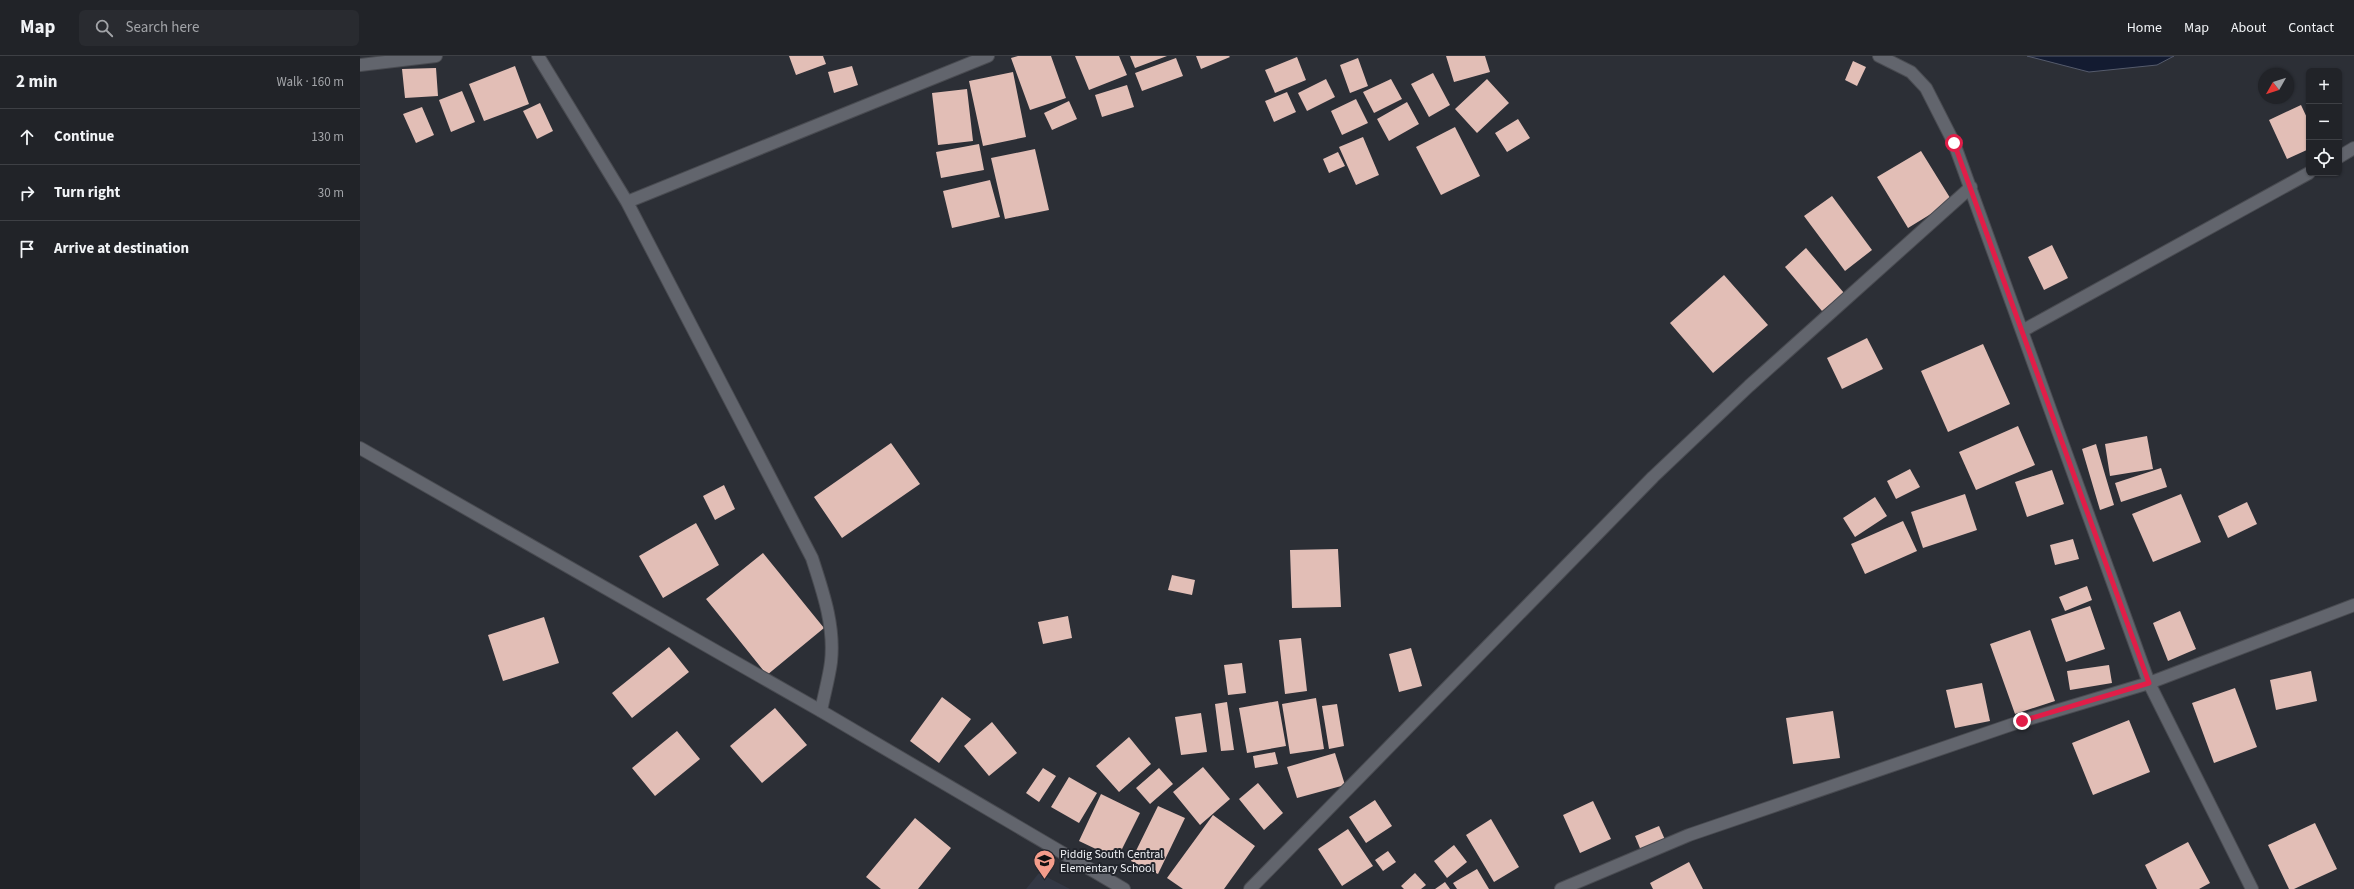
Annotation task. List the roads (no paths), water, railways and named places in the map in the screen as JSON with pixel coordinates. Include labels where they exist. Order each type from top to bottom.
[{"type":"street","points":[[360,65],[436,56]]},
{"type":"street","points":[[538,56],[627,202],[812,558],[827,604],[831,635],[831,662],[821,711]]},
{"type":"street","points":[[627,202],[988,56]]},
{"type":"street","points":[[1878,56],[1912,72],[1926,88],[1954,143],[2149,683],[2252,889]]},
{"type":"street","points":[[2342,155],[2354,148]]},
{"type":"street","points":[[2022,331],[2306,175]]},
{"type":"street","points":[[1250,889],[1653,477],[1749,386],[1971,187]]},
{"type":"street","points":[[360,448],[821,711],[1124,889]]},
{"type":"street","points":[[1561,889],[1689,835],[2022,721],[2149,683],[2354,605]]},
{"type":"water","points":[[2027,56],[2174,56],[2157,65],[2089,72]]},
{"type":"place","name":"Piddig South Central Elementary School","points":[[1044,880]]}]
